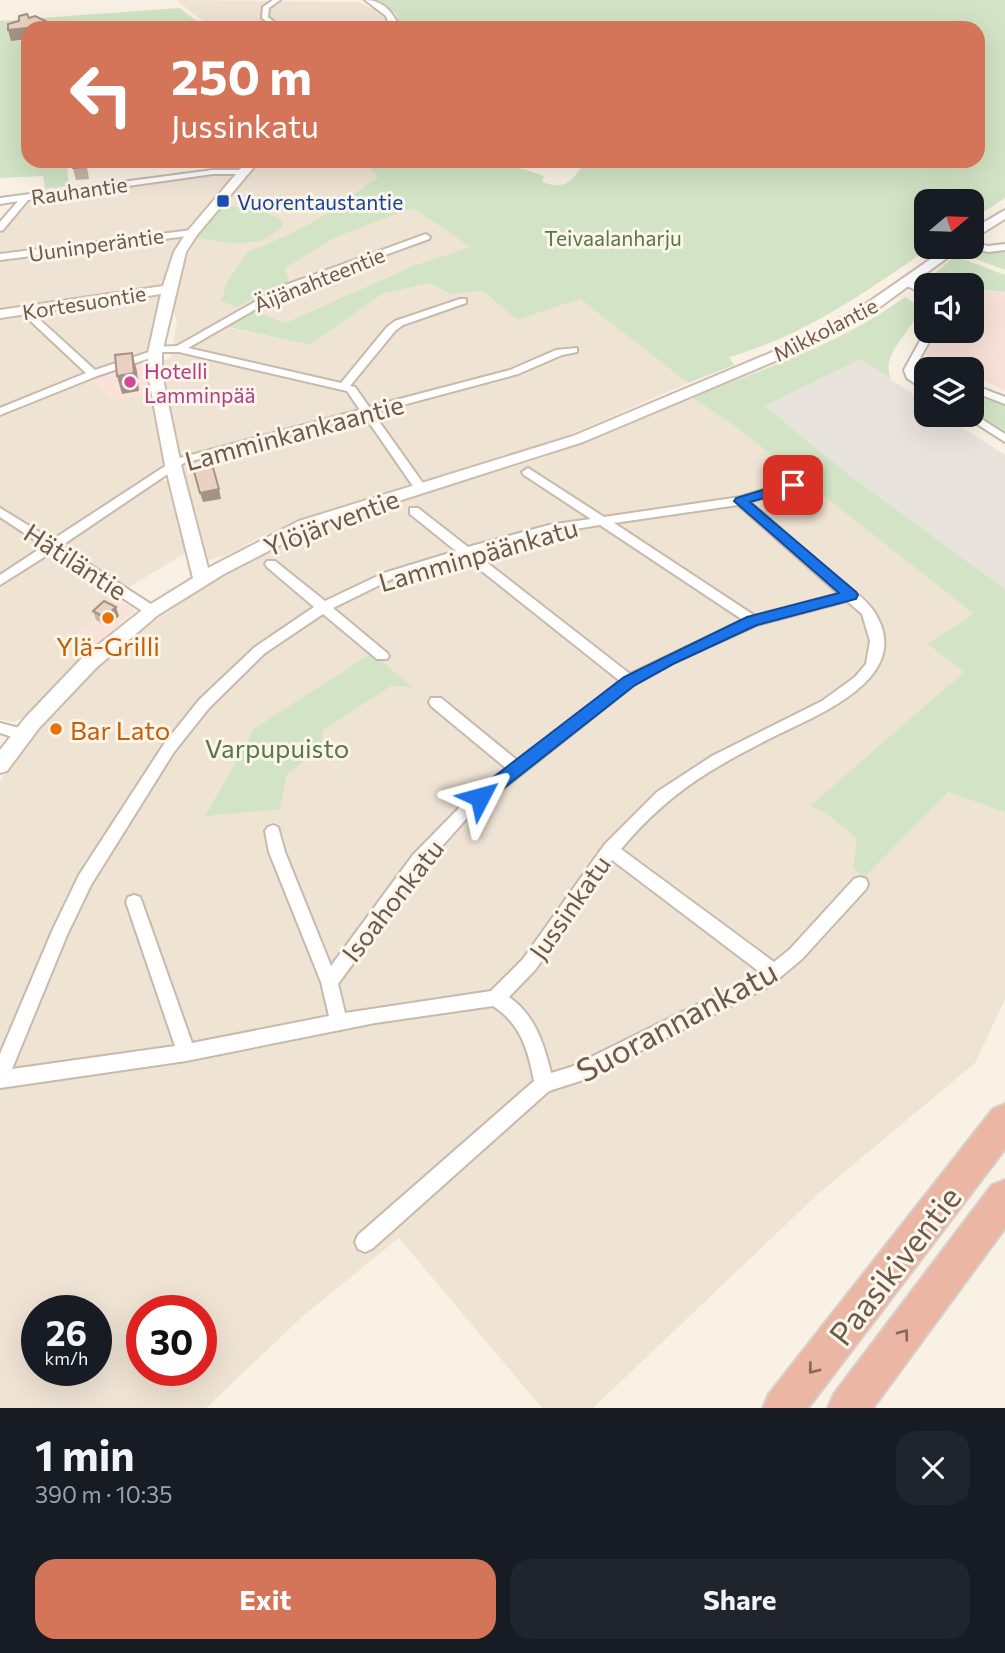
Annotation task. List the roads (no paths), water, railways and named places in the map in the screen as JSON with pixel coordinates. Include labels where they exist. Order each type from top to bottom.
[{"type":"highway","name":"Paasikiventie","points":[[783,1408],[1005,1121]]},
{"type":"highway","name":"Paasikiventie","points":[[848,1408],[1005,1199]]},
{"type":"main road","points":[[369,0],[389,13],[392,21]]},
{"type":"main road","points":[[202,580],[173,465],[155,374],[156,351],[176,261],[192,233],[246,168]]},
{"type":"main road","points":[[984,228],[1005,214]]},
{"type":"main road","name":"Mikkolantie","points":[[683,393],[830,331],[908,283],[940,259]]},
{"type":"main road","name":"Kortesuontie","points":[[0,314],[169,289]]},
{"type":"main road","name":"Ylöjärventie","points":[[0,765],[22,734],[90,662],[152,611],[202,580],[305,526],[578,439],[683,393]]},
{"type":"street","points":[[269,21],[265,18],[266,7],[277,0]]},
{"type":"street","name":"Rauhantie","points":[[0,201],[219,172],[242,172]]},
{"type":"street","points":[[0,228],[26,197]]},
{"type":"street","name":"Uuninperäntie","points":[[0,257],[192,233]]},
{"type":"street","name":"Äijänahteentie","points":[[179,349],[286,288],[426,237]]},
{"type":"street","points":[[984,248],[1005,247]]},
{"type":"street","points":[[908,283],[914,286]]},
{"type":"street","points":[[344,386],[391,328],[463,301]]},
{"type":"street","points":[[25,311],[93,374]]},
{"type":"street","points":[[914,377],[909,373],[912,361],[923,343]]},
{"type":"street","points":[[0,412],[142,355],[179,349],[351,389],[421,489]]},
{"type":"street","name":"Lamminkankaantie","points":[[0,581],[180,461],[513,372],[560,352],[573,350]]},
{"type":"street","points":[[984,392],[1005,401]]},
{"type":"street","points":[[984,425],[1005,439]]},
{"type":"street","points":[[528,472],[753,621]]},
{"type":"street","name":"Lamminpäänkatu","points":[[0,1077],[59,934],[85,880],[169,748],[204,704],[242,666],[285,631],[322,608],[388,576],[467,551],[549,529],[740,501],[793,485]]},
{"type":"street","name":"Jussinkatu","points":[[495,998],[515,982],[610,849],[648,808],[682,782],[734,750],[827,704],[866,673],[876,653],[876,629],[867,611],[740,501]]},
{"type":"street","points":[[414,511],[629,681]]},
{"type":"street","name":"Hätiläntie","points":[[0,512],[152,611]]},
{"type":"street","points":[[271,564],[382,656]]},
{"type":"street","name":"Isoahonkatu","points":[[339,1022],[329,982],[419,860],[464,812],[516,768],[629,681],[753,621],[851,595]]},
{"type":"street","points":[[436,702],[516,768]]},
{"type":"street","points":[[0,728],[22,734]]},
{"type":"street","points":[[273,831],[277,852],[329,982]]},
{"type":"street","points":[[610,849],[775,973]]},
{"type":"street","name":"Suorannankatu","points":[[365,1242],[544,1084],[574,1075],[775,973],[860,884]]},
{"type":"street","points":[[134,902],[186,1053]]},
{"type":"street","points":[[0,1077],[186,1053],[339,1022],[495,998]]},
{"type":"street","name":"Suorannankatu","points":[[495,998],[518,1012],[526,1024],[544,1084]]},
{"type":"place","name":"Vuorentaustantie","points":[[223,201]]},
{"type":"place","name":"Hotelli Lamminpää","points":[[130,382]]},
{"type":"place","name":"Ylä-Grilli","points":[[108,618]]},
{"type":"place","name":"Bar Lato","points":[[56,729]]},
{"type":"park label","name":"Teivaalanharju","points":[[613,237]]},
{"type":"park label","name":"Varpupuisto","points":[[277,747]]}]
